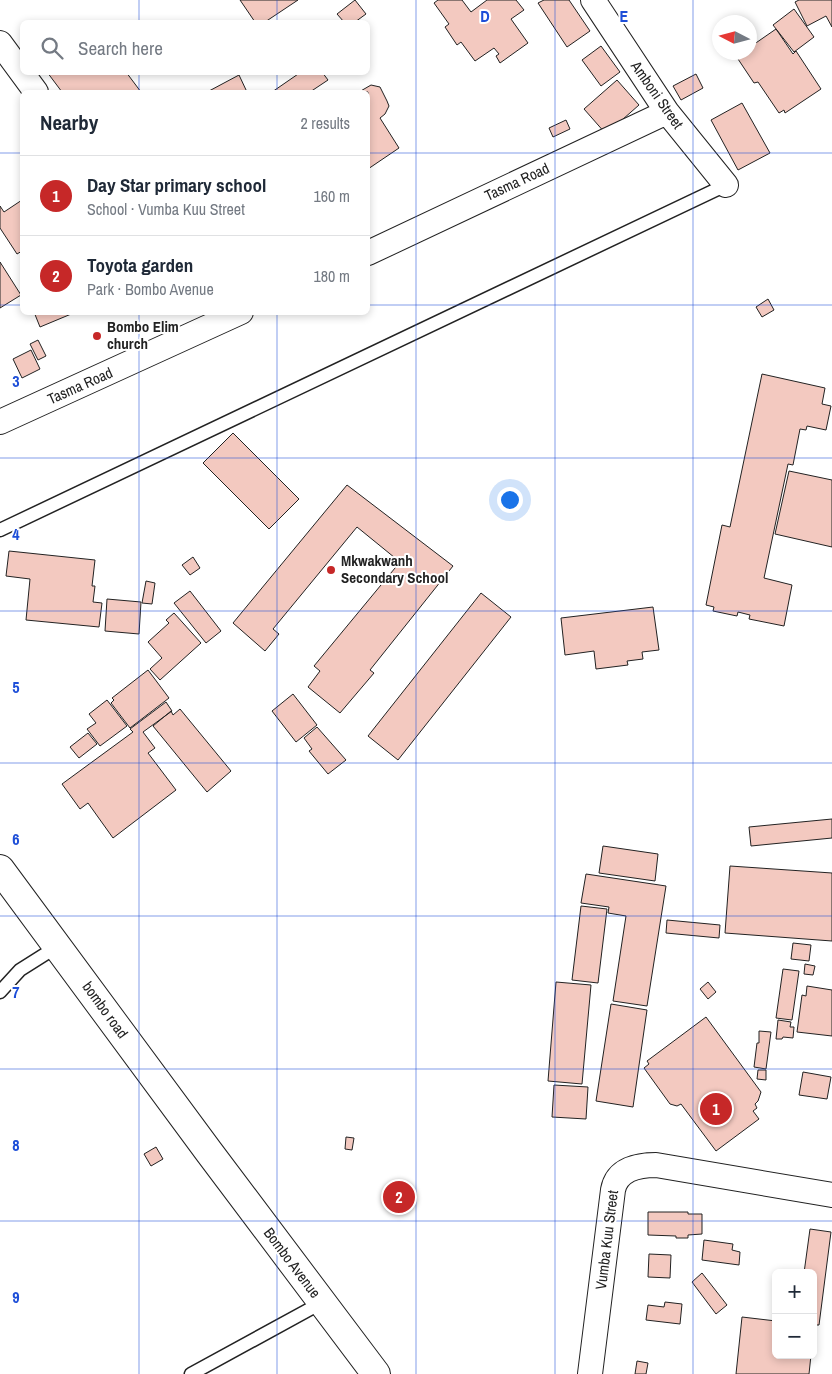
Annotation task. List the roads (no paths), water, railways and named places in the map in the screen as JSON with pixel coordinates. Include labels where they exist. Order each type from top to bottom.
[{"type":"street","name":"Amboni Street","points":[[593,0],[667,112],[726,185]]},
{"type":"street","points":[[0,44],[20,71]]},
{"type":"street","points":[[23,75],[34,90]]},
{"type":"street","name":"Tasma Road","points":[[370,252],[667,112]]},
{"type":"street","name":"Tasma Road","points":[[0,422],[202,320],[226,315]]},
{"type":"street","name":"bombo road","points":[[0,869],[209,1152]]},
{"type":"street","name":"Bombo Avenue","points":[[209,1152],[376,1374]]},
{"type":"street","name":"Vumba Kuu Street","points":[[590,1374],[612,1190],[618,1177],[632,1168],[644,1165],[656,1166],[832,1195]]},
{"type":"lane","points":[[0,530],[726,185]]},
{"type":"lane","points":[[0,992],[20,970],[58,946]]},
{"type":"lane","points":[[191,1374],[322,1303]]},
{"type":"place","name":"Bombo Elim church","points":[[97,336]]},
{"type":"place","name":"Mkwakwanh Secondary School","points":[[331,570]]},
{"type":"place","name":"Day Star primary school","points":[[716,1109]]},
{"type":"place","name":"Toyota garden","points":[[399,1197]]}]
